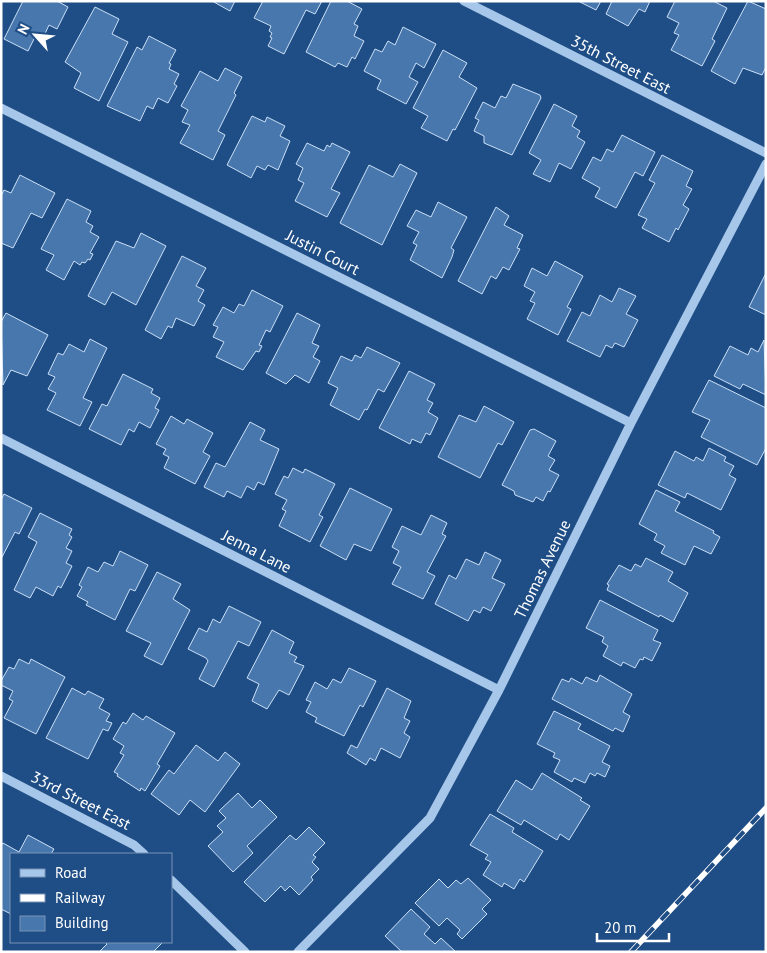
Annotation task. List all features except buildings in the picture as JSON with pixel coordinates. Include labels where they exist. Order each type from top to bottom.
[{"type":"street","name":"35th Street East","points":[[464,1],[766,153]]},
{"type":"street","name":"Justin Court","points":[[1,108],[632,424]]},
{"type":"street","name":"Thomas Avenue","points":[[298,952],[430,818],[499,690],[632,424],[766,164]]},
{"type":"street","name":"Jenna Lane","points":[[1,438],[499,690]]},
{"type":"street","name":"33rd Street East","points":[[1,776],[134,845],[143,853]]},
{"type":"street","points":[[172,881],[246,952]]},
{"type":"railway","points":[[631,952],[766,808]]}]
